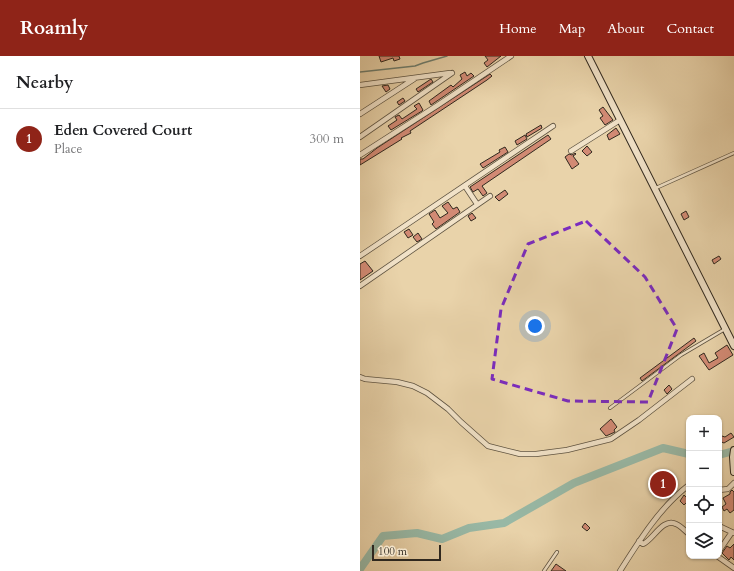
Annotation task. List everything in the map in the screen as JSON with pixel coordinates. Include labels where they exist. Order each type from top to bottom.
[{"type":"street","points":[[360,155],[511,56]]},
{"type":"street","points":[[588,56],[734,346]]},
{"type":"street","points":[[360,85],[452,73],[360,137]]},
{"type":"street","points":[[360,114],[415,78]]},
{"type":"street","points":[[571,151],[620,120]]},
{"type":"street","points":[[360,256],[553,126]]},
{"type":"street","points":[[465,186],[477,204]]},
{"type":"street","points":[[360,286],[490,196]]},
{"type":"street","points":[[360,377],[365,379],[397,382],[420,390],[448,409],[470,431],[488,446],[520,454],[536,454],[567,450],[611,439],[639,420],[692,379]]},
{"type":"street","points":[[734,450],[734,472]]},
{"type":"street","points":[[722,490],[728,490],[734,484]]},
{"type":"street","points":[[620,571],[639,541],[666,507],[687,487]]},
{"type":"street","points":[[639,541],[643,544],[647,542],[665,525],[673,523],[686,532]]},
{"type":"street","points":[[722,527],[733,532],[722,547]]},
{"type":"street","points":[[721,559],[734,568]]},
{"type":"lane","points":[[655,188],[734,153]]},
{"type":"lane","points":[[610,408],[681,355],[725,329]]},
{"type":"lane","points":[[544,571],[557,552]]},
{"type":"highlighted area","points":[[586,221],[645,277],[677,329],[648,402],[568,401],[492,379],[501,309],[528,244]]},
{"type":"building","points":[[379,56],[399,56],[400,59],[394,61],[393,58],[381,62]]},
{"type":"building","points":[[485,56],[501,56],[487,67],[484,63],[488,60]]},
{"type":"building","points":[[465,72],[467,76],[471,73],[474,76],[431,105],[429,101],[451,85],[453,87],[462,79],[460,75]]},
{"type":"building","points":[[490,74],[492,76],[487,80],[410,131],[411,133],[360,165],[360,159],[363,159],[377,148]]},
{"type":"building","points":[[431,79],[433,82],[418,92],[416,89]]},
{"type":"building","points":[[388,85],[390,89],[386,92],[382,86]]},
{"type":"building","points":[[403,98],[405,101],[399,105],[397,102]]},
{"type":"building","points":[[419,103],[423,110],[422,111],[391,130],[388,126],[397,120],[395,117],[399,115],[402,119],[417,109],[414,106]]},
{"type":"building","points":[[603,107],[613,120],[605,125],[600,118],[603,116],[599,110]]},
{"type":"building","points":[[541,125],[542,128],[527,137],[526,134]]},
{"type":"building","points":[[616,128],[620,134],[609,140],[607,135]]},
{"type":"building","points":[[525,135],[527,139],[517,145],[515,141]]},
{"type":"building","points":[[548,135],[551,139],[482,186],[487,193],[483,196],[478,189],[473,192],[470,187]]},
{"type":"building","points":[[587,146],[592,152],[587,156],[582,151]]},
{"type":"building","points":[[505,147],[508,152],[483,168],[480,164],[500,152],[499,150]]},
{"type":"building","points":[[575,153],[576,154],[573,156],[579,164],[572,169],[565,157],[569,154],[572,155]]},
{"type":"building","points":[[505,190],[508,194],[499,201],[495,197]]},
{"type":"building","points":[[448,202],[453,209],[457,207],[460,212],[436,229],[432,224],[434,222],[429,214],[435,210],[440,218],[448,213],[442,206]]},
{"type":"building","points":[[686,211],[689,217],[684,220],[681,214]]},
{"type":"building","points":[[472,213],[476,218],[471,221],[468,216]]},
{"type":"building","points":[[409,229],[413,235],[408,238],[404,232]]},
{"type":"building","points":[[418,233],[422,239],[417,242],[413,237]]},
{"type":"building","points":[[719,256],[721,259],[714,264],[712,260]]},
{"type":"building","points":[[365,261],[373,271],[360,280],[360,264]]},
{"type":"building","points":[[694,338],[696,341],[642,381],[640,378]]},
{"type":"building","points":[[727,345],[733,355],[709,370],[699,356],[704,353],[709,363],[718,358],[715,353]]},
{"type":"building","points":[[669,385],[672,389],[667,394],[664,390]]},
{"type":"building","points":[[611,419],[617,427],[614,430],[615,432],[606,436],[600,429]]},
{"type":"building","points":[[731,433],[734,437],[724,443],[722,442],[722,436],[725,437]]},
{"type":"building","points":[[663,470],[676,489],[663,498],[650,479]]},
{"type":"building","points":[[732,490],[734,492],[734,510],[730,513],[727,509],[724,511],[722,507],[726,504],[723,498],[730,494]]},
{"type":"building","points":[[684,495],[686,497],[686,503],[684,505],[680,501]]},
{"type":"building","points":[[585,523],[590,528],[587,531],[582,527]]},
{"type":"building","points":[[734,544],[734,560],[731,557],[729,560],[722,553],[727,546],[730,548]]},
{"type":"building","points":[[556,564],[566,571],[551,571]]},
{"type":"waterway","points":[[360,72],[415,66],[447,56]]},
{"type":"waterway","points":[[360,569],[383,536],[417,533],[442,539],[469,528],[504,523],[574,483],[663,448],[686,453]]},
{"type":"waterway","points":[[722,454],[730,452]]},
{"type":"place","name":"Eden Covered Court","points":[[663,484]]}]
